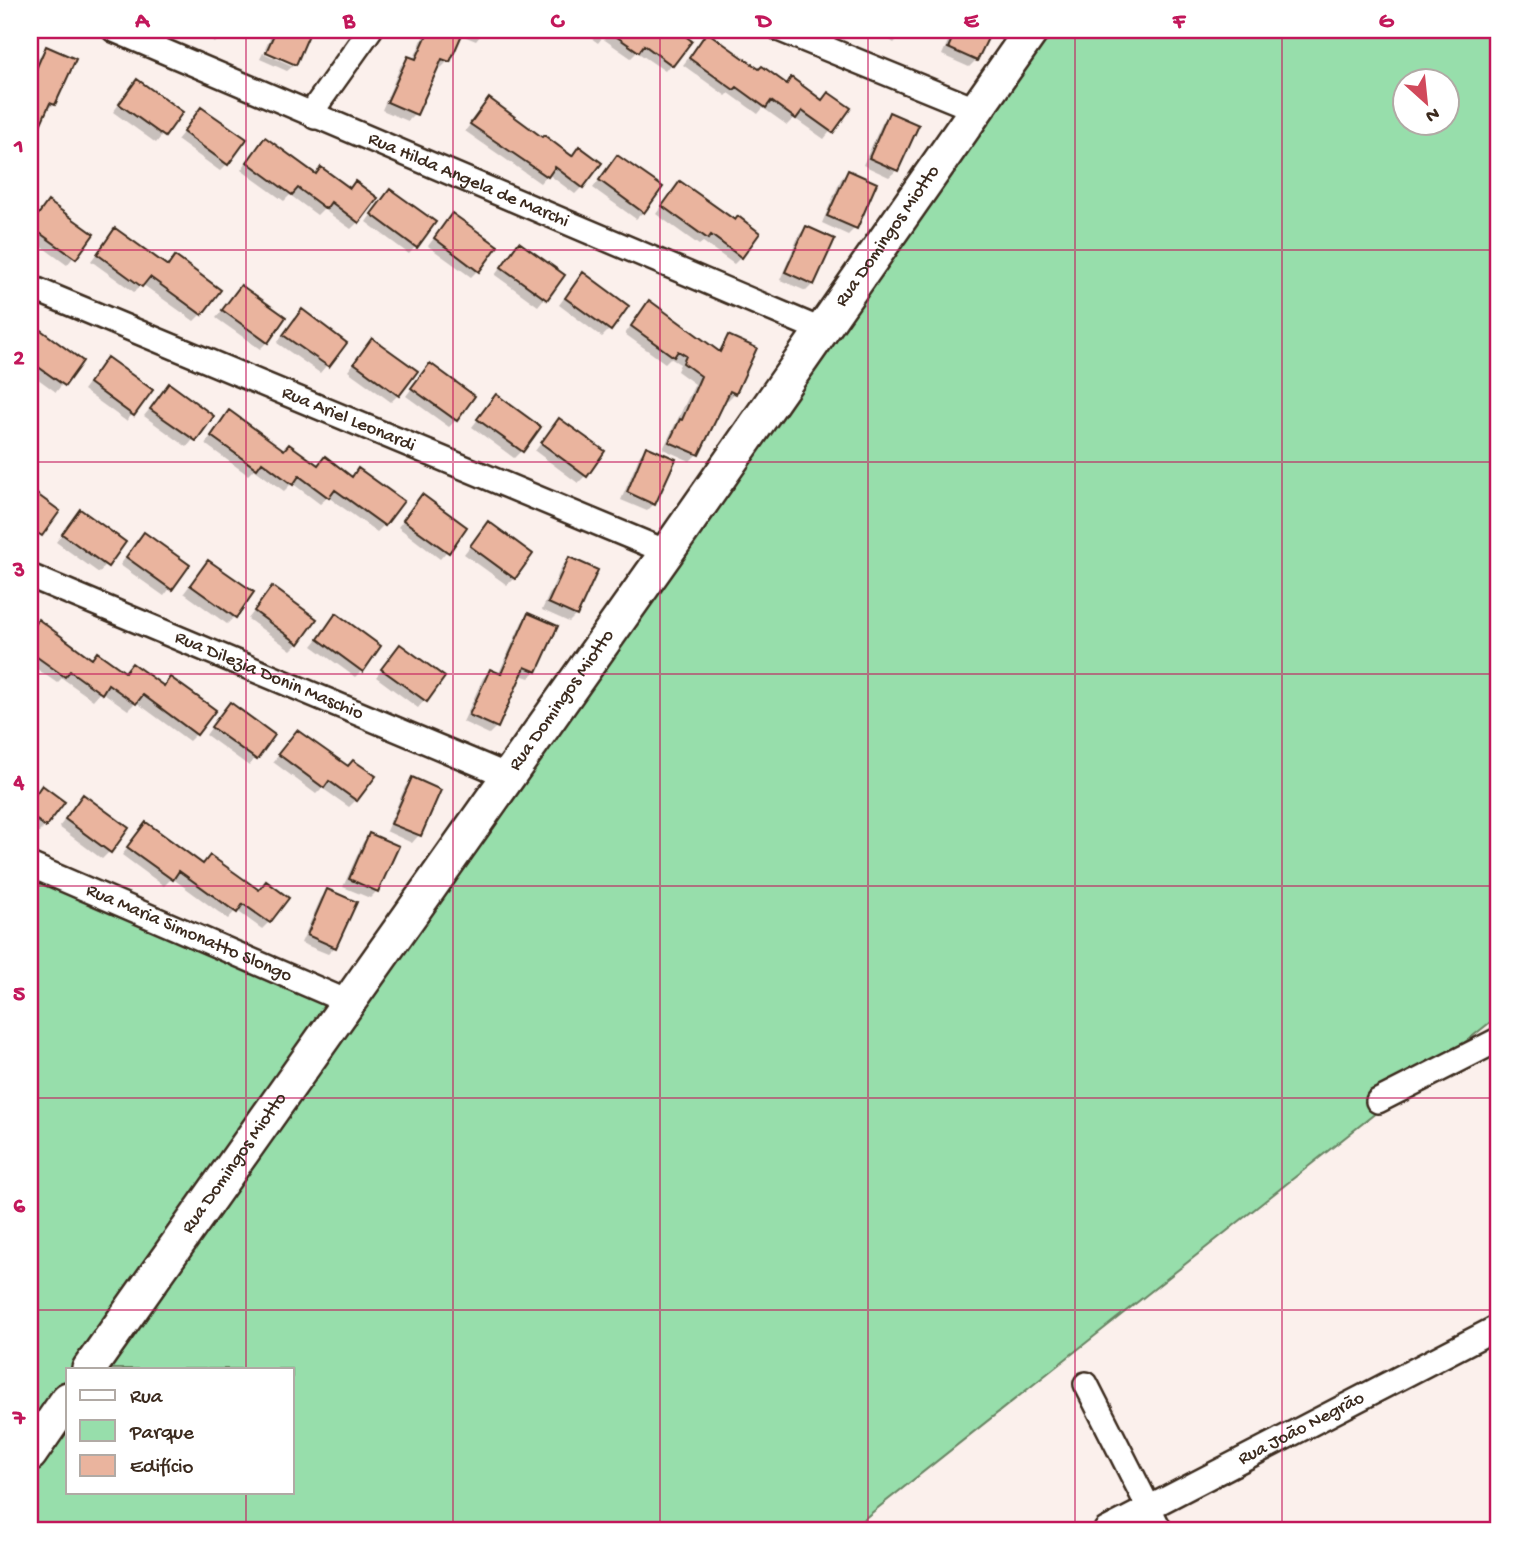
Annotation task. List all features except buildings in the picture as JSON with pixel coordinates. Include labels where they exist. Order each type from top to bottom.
[{"type":"street","name":"Rua Hilda Angela de Marchi","points":[[114,30],[823,331]]},
{"type":"street","points":[[315,117],[318,103],[370,30]]},
{"type":"street","points":[[781,30],[977,110]]},
{"type":"street","name":"Rua Domingos Miotto","points":[[90,1368],[823,331],[1032,30]]},
{"type":"street","name":"Rua Ariel Leonardi","points":[[30,287],[667,552]]},
{"type":"street","name":"Rua Dilezia Donin Maschio","points":[[30,576],[508,776]]},
{"type":"street","name":"Rua Maria Simonatto Slongo","points":[[30,865],[348,1002]]},
{"type":"street","points":[[1378,1101],[1498,1040]]},
{"type":"street","name":"Rua João Negrão","points":[[1106,1530],[1498,1327]]},
{"type":"street","points":[[1086,1384],[1160,1530]]},
{"type":"street","points":[[30,1454],[66,1402]]},
{"type":"green space","points":[[1053,30],[1498,30],[1498,1016],[850,1530],[30,1530],[30,1458],[66,1406],[66,1494],[294,1494],[294,1368],[93,1368],[825,331]]},
{"type":"green space","points":[[30,874],[337,1007],[81,1368],[66,1368],[66,1389],[30,1440]]}]
